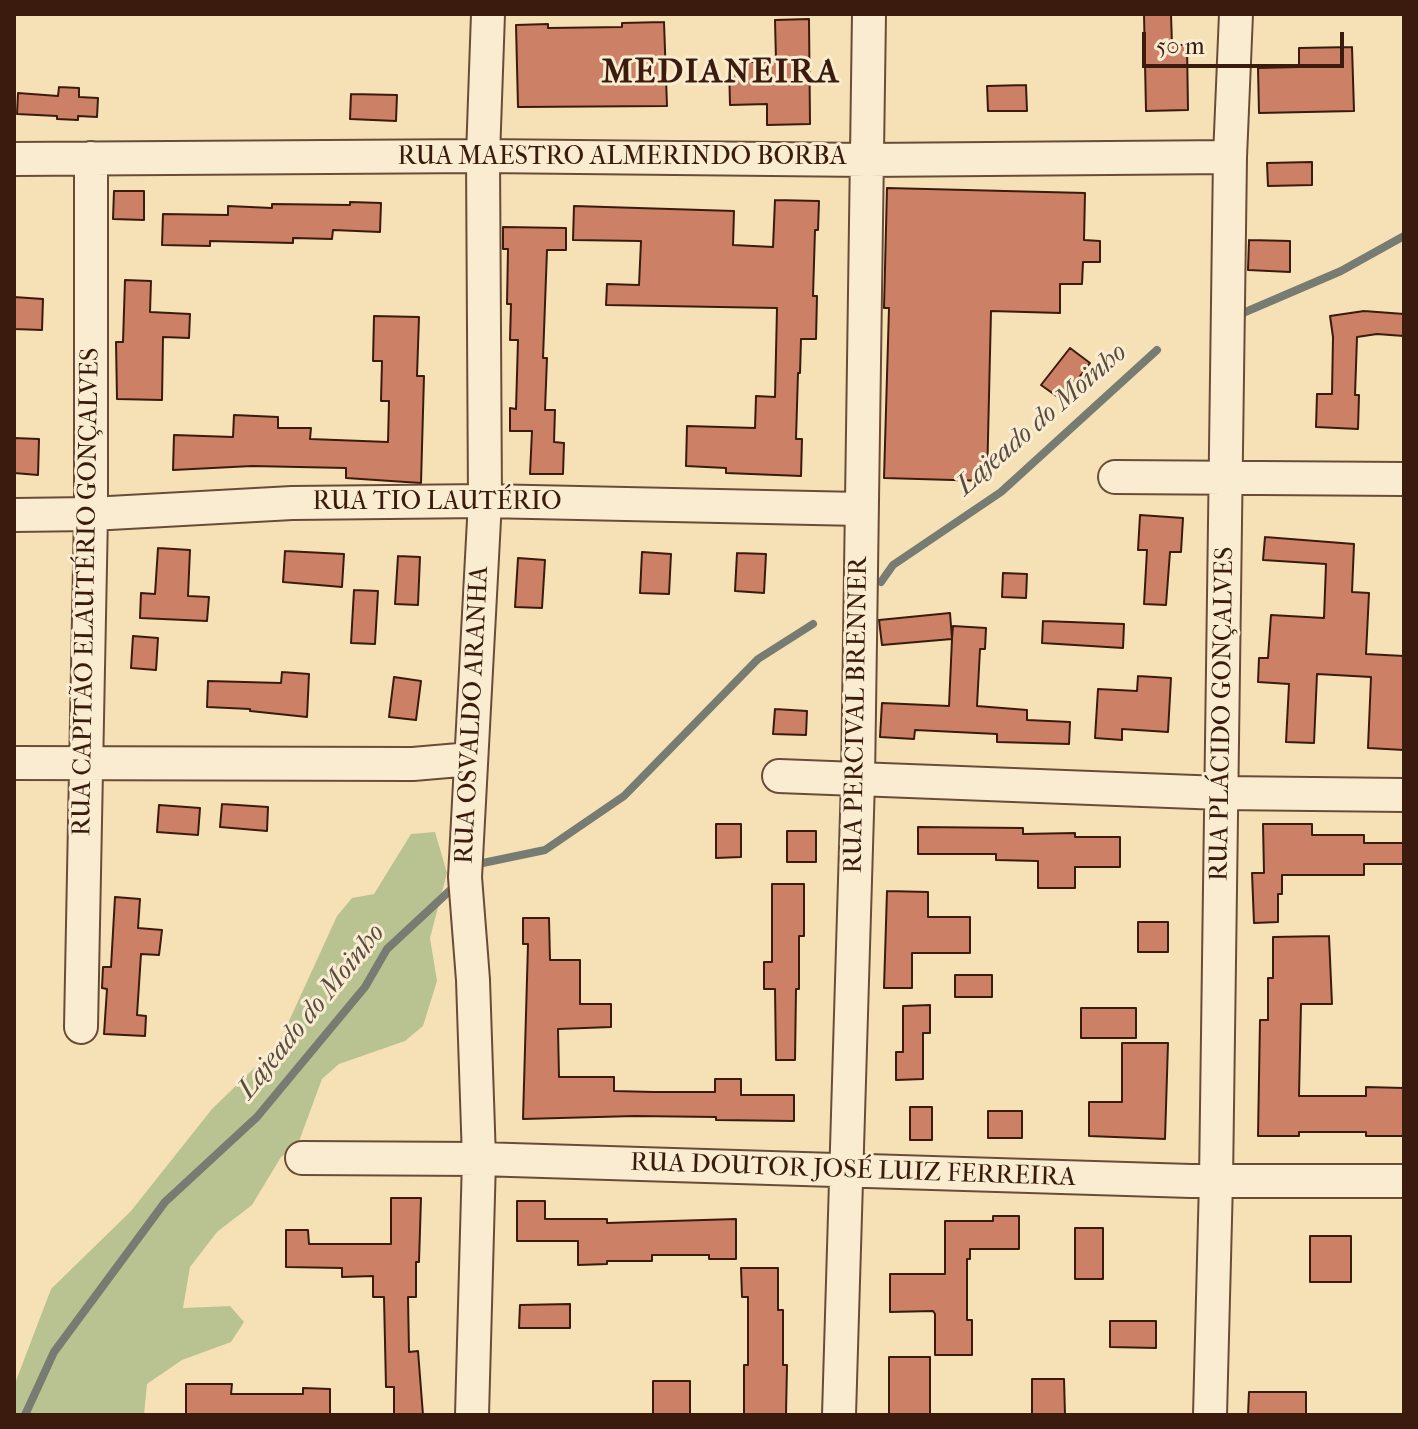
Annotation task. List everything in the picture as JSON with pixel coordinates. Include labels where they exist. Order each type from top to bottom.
[{"type":"street","name":"RUA OSVALDO ARANHA","points":[[472,1415],[479,1159],[473,980],[465,877],[485,501],[483,156],[488,14]]},
{"type":"street","name":"RUA PERCIVAL BRENNER","points":[[839,1415],[858,780],[869,14]]},
{"type":"street","name":"RUA PLÁCIDO GONÇALVES","points":[[1210,1415],[1228,478],[1230,157],[1236,14]]},
{"type":"street","name":"RUA MAESTRO ALMERINDO BORBA","points":[[14,159],[483,156],[867,160],[1230,157]]},
{"type":"street","name":"RUA CAPITÃO ELAUTÉRIO GONÇALVES","points":[[81,1027],[91,514],[91,158]]},
{"type":"street","points":[[1115,477],[1404,479]]},
{"type":"street","name":"RUA TIO LAUTÉRIO","points":[[14,515],[292,503],[485,501],[860,509]]},
{"type":"street","points":[[14,763],[413,764],[471,759]]},
{"type":"street","points":[[779,776],[1221,793],[1404,795]]},
{"type":"street","name":"RUA DOUTOR JOSÉ LUIZ FERREIRA","points":[[302,1158],[479,1159],[1216,1181],[1404,1181]]},
{"type":"green space","points":[[435,832],[447,873],[430,938],[437,981],[423,1026],[405,1041],[339,1064],[322,1079],[298,1144],[281,1157],[252,1205],[217,1232],[190,1267],[183,1308],[230,1306],[244,1322],[231,1342],[182,1360],[147,1384],[144,1415],[14,1415],[14,1386],[51,1289],[131,1211],[212,1109],[278,1045],[337,916],[352,898],[374,894],[411,834]]},
{"type":"building","points":[[1144,14],[1171,14],[1172,45],[1187,45],[1188,110],[1146,111]]},
{"type":"building","points":[[809,19],[810,124],[767,125],[767,104],[730,105],[729,63],[776,61],[775,20]]},
{"type":"building","points":[[664,22],[667,106],[518,107],[516,25],[622,27],[622,23]]},
{"type":"building","points":[[1352,47],[1354,111],[1259,113],[1258,68],[1299,67],[1299,48]]},
{"type":"building","points":[[1026,85],[1027,111],[988,111],[987,86]]},
{"type":"building","points":[[59,87],[79,88],[79,97],[98,98],[97,117],[78,116],[78,120],[17,114],[18,93],[58,96]]},
{"type":"building","points":[[351,94],[397,95],[396,121],[350,119]]},
{"type":"building","points":[[1312,162],[1312,185],[1268,186],[1267,163]]},
{"type":"building","points":[[887,188],[1085,193],[1084,240],[1100,241],[1100,262],[1083,262],[1082,284],[1060,284],[1060,313],[991,311],[987,481],[884,478],[889,308],[884,308]]},
{"type":"building","points":[[114,191],[144,191],[144,220],[113,219]]},
{"type":"building","points":[[775,200],[819,201],[813,296],[817,296],[816,339],[801,339],[798,373],[796,439],[802,439],[801,476],[726,473],[726,468],[686,466],[687,426],[755,428],[756,396],[775,397],[777,308],[606,305],[607,284],[639,285],[641,241],[573,240],[574,206],[734,211],[733,245],[773,247]]},
{"type":"building","points":[[350,202],[381,203],[380,232],[333,230],[332,239],[293,238],[293,243],[210,241],[210,246],[162,245],[163,214],[228,215],[228,206],[272,208],[272,204],[350,205]]},
{"type":"building","points":[[503,227],[566,228],[566,250],[547,250],[543,358],[547,358],[545,410],[555,410],[554,442],[564,443],[563,474],[530,474],[532,431],[510,431],[510,408],[516,409],[518,340],[510,340],[508,249],[503,249]]},
{"type":"building","points":[[1249,240],[1290,241],[1290,272],[1248,270]]},
{"type":"building","points":[[125,280],[151,281],[150,312],[190,314],[189,338],[163,337],[162,400],[117,399],[116,342],[123,342]]},
{"type":"building","points":[[14,297],[43,299],[42,330],[14,329]]},
{"type":"building","points":[[1364,311],[1404,314],[1404,336],[1377,334],[1357,337],[1355,395],[1359,395],[1358,429],[1316,427],[1317,394],[1332,394],[1333,337],[1330,316]]},
{"type":"building","points":[[374,316],[419,317],[417,376],[424,376],[421,483],[346,478],[346,468],[252,466],[173,470],[174,435],[233,437],[234,415],[278,417],[278,428],[311,428],[310,439],[388,442],[389,401],[381,401],[382,361],[373,361]]},
{"type":"building","points":[[1070,348],[1090,363],[1062,400],[1041,385]]},
{"type":"building","points":[[14,438],[39,439],[38,475],[14,473]]},
{"type":"building","points":[[1140,515],[1183,518],[1181,552],[1170,552],[1166,605],[1144,604],[1147,550],[1138,550]]},
{"type":"building","points":[[1265,537],[1354,544],[1352,592],[1369,593],[1366,654],[1404,656],[1404,750],[1368,748],[1371,677],[1317,674],[1314,743],[1286,742],[1289,684],[1258,682],[1259,658],[1268,658],[1271,615],[1324,618],[1326,564],[1263,560]]},
{"type":"building","points":[[158,548],[190,550],[188,596],[209,597],[207,621],[140,618],[141,593],[155,594]]},
{"type":"building","points":[[285,551],[344,554],[342,587],[283,582]]},
{"type":"building","points":[[642,552],[671,554],[669,594],[640,593]]},
{"type":"building","points":[[737,553],[766,554],[764,593],[735,591]]},
{"type":"building","points":[[398,556],[420,557],[418,605],[395,604]]},
{"type":"building","points":[[518,558],[545,560],[542,608],[515,607]]},
{"type":"building","points":[[1003,573],[1027,574],[1026,598],[1002,597]]},
{"type":"building","points":[[354,590],[378,591],[375,644],[351,643]]},
{"type":"building","points":[[950,613],[952,638],[953,626],[986,628],[985,649],[980,649],[977,706],[1027,710],[1027,720],[1070,722],[1069,744],[997,742],[997,734],[915,730],[914,739],[880,737],[882,703],[949,706],[952,639],[882,645],[879,620]]},
{"type":"building","points":[[1043,621],[1124,624],[1123,648],[1042,643]]},
{"type":"building","points":[[133,636],[158,638],[156,670],[131,668]]},
{"type":"building","points":[[282,672],[309,674],[307,717],[207,707],[208,681],[281,683]]},
{"type":"building","points":[[1138,676],[1171,678],[1168,732],[1122,729],[1122,740],[1095,738],[1098,689],[1137,691]]},
{"type":"building","points":[[394,677],[421,681],[416,720],[389,717]]},
{"type":"building","points":[[775,709],[807,711],[806,735],[773,734]]},
{"type":"building","points":[[222,804],[268,807],[267,831],[220,827]]},
{"type":"building","points":[[159,805],[200,808],[198,835],[157,832]]},
{"type":"building","points":[[716,824],[741,824],[741,857],[716,858]]},
{"type":"building","points":[[1263,824],[1312,824],[1312,835],[1364,835],[1364,843],[1404,843],[1404,864],[1364,864],[1364,875],[1282,875],[1278,922],[1254,923],[1252,873],[1264,873]]},
{"type":"building","points":[[918,827],[1023,828],[1023,834],[1075,833],[1075,837],[1120,837],[1120,867],[1075,867],[1075,888],[1038,888],[1038,861],[996,860],[996,854],[918,854]]},
{"type":"building","points":[[787,831],[816,831],[816,862],[787,862]]},
{"type":"building","points":[[772,884],[804,884],[804,936],[799,936],[795,1060],[776,1060],[775,989],[764,989],[764,962],[772,962]]},
{"type":"building","points":[[887,891],[928,892],[928,917],[970,917],[970,953],[912,953],[912,988],[884,988]]},
{"type":"building","points":[[115,897],[140,899],[138,928],[162,930],[159,955],[141,954],[137,1015],[146,1016],[145,1036],[104,1034],[107,989],[102,988],[103,967],[111,967]]},
{"type":"building","points":[[523,918],[549,918],[550,960],[580,960],[580,1004],[611,1004],[611,1027],[558,1029],[559,1077],[614,1077],[614,1091],[654,1092],[715,1092],[715,1079],[741,1079],[741,1095],[794,1095],[794,1121],[635,1116],[523,1119],[528,944],[523,944]]},
{"type":"building","points":[[1138,922],[1168,922],[1168,952],[1138,952]]},
{"type":"building","points":[[1329,936],[1332,1004],[1301,1004],[1299,1096],[1366,1096],[1366,1087],[1404,1088],[1404,1136],[1366,1136],[1366,1132],[1299,1132],[1299,1136],[1258,1136],[1260,1020],[1268,1020],[1268,978],[1273,978],[1273,937]]},
{"type":"building","points":[[955,975],[992,975],[992,997],[955,997]]},
{"type":"building","points":[[930,1005],[930,1033],[923,1033],[923,1079],[896,1080],[896,1052],[903,1052],[903,1006]]},
{"type":"building","points":[[1081,1008],[1136,1008],[1136,1038],[1081,1038]]},
{"type":"building","points":[[1122,1043],[1168,1043],[1165,1139],[1089,1136],[1089,1102],[1122,1102]]},
{"type":"building","points":[[910,1107],[932,1107],[932,1140],[910,1140]]},
{"type":"building","points":[[988,1111],[1022,1111],[1022,1138],[988,1138]]},
{"type":"building","points":[[391,1198],[421,1198],[416,1297],[408,1297],[409,1352],[418,1351],[423,1415],[394,1415],[394,1387],[386,1387],[384,1297],[373,1297],[373,1276],[342,1277],[342,1268],[286,1267],[286,1230],[308,1230],[309,1244],[391,1244]]},
{"type":"building","points":[[517,1201],[545,1201],[545,1219],[607,1219],[607,1223],[736,1219],[736,1259],[709,1259],[709,1255],[652,1255],[652,1261],[607,1261],[607,1264],[578,1265],[578,1241],[517,1241]]},
{"type":"building","points":[[993,1216],[1019,1216],[1019,1249],[970,1249],[970,1259],[967,1259],[967,1320],[972,1320],[972,1355],[935,1355],[935,1314],[933,1311],[890,1312],[890,1274],[945,1274],[945,1221],[993,1221]]},
{"type":"building","points":[[1075,1228],[1103,1228],[1103,1279],[1075,1279]]},
{"type":"building","points":[[1310,1236],[1351,1236],[1351,1282],[1310,1282]]},
{"type":"building","points":[[741,1268],[778,1268],[778,1310],[783,1310],[783,1365],[787,1365],[786,1415],[744,1415],[748,1297],[742,1297]]},
{"type":"building","points":[[570,1304],[570,1328],[519,1328],[520,1305]]},
{"type":"building","points":[[1110,1321],[1156,1321],[1156,1348],[1110,1347]]},
{"type":"building","points":[[889,1357],[930,1357],[930,1415],[889,1415]]},
{"type":"building","points":[[1032,1379],[1064,1379],[1065,1415],[1032,1415]]},
{"type":"building","points":[[653,1381],[690,1381],[690,1415],[653,1415]]},
{"type":"building","points":[[186,1384],[232,1384],[231,1394],[303,1394],[303,1388],[330,1389],[330,1415],[186,1415]]},
{"type":"building","points":[[1249,1392],[1306,1392],[1306,1415],[1248,1415]]},
{"type":"waterway","name":"Lajeado do Moinho","points":[[1243,313],[1341,271],[1404,236]]},
{"type":"waterway","name":"Lajeado do Moinho","points":[[881,582],[893,565],[1001,492],[1157,350]]},
{"type":"waterway","name":"Lajeado do Moinho","points":[[474,869],[478,864],[545,850],[624,796],[758,659],[813,624]]},
{"type":"waterway","name":"Lajeado do Moinho","points":[[25,1415],[54,1352],[165,1202],[257,1117],[365,987],[387,949],[458,883]]},
{"type":"district","name":"MEDIANEIRA","points":[[721,74]]}]
